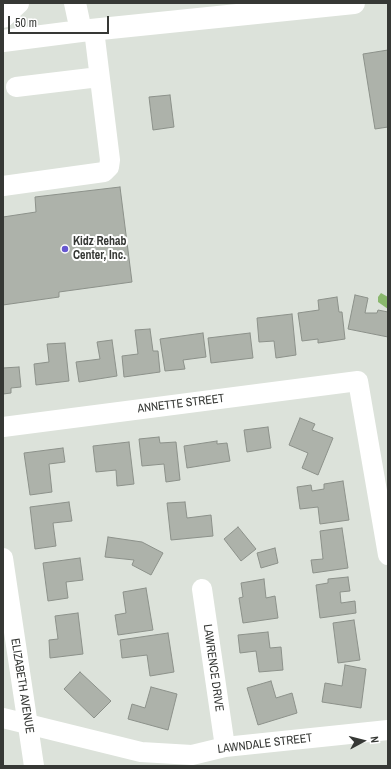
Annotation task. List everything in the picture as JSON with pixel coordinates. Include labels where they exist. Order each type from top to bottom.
[{"type":"main road","points":[[3,17],[18,3]]},
{"type":"main road","points":[[75,3],[87,31]]},
{"type":"main road","points":[[3,42],[305,5],[354,3]]},
{"type":"street","points":[[3,186],[104,172],[109,167],[110,160],[99,77],[87,31]]},
{"type":"street","points":[[16,87],[99,77]]},
{"type":"street","name":"ANNETTE STREET","points":[[3,426],[358,381],[388,555]]},
{"type":"street","name":"ELIZABETH AVENUE","points":[[3,558],[34,766]]},
{"type":"street","name":"LAWRENCE DRIVE","points":[[202,589],[225,747]]},
{"type":"street","name":"LAWNDALE STREET","points":[[3,718],[141,752],[192,755],[225,747],[388,730]]},
{"type":"shaded area","points":[[381,293],[388,297],[388,309],[378,302],[378,297]]},
{"type":"building","points":[[388,50],[388,127],[375,129],[363,54]]},
{"type":"building","points":[[170,95],[174,127],[153,130],[149,97]]},
{"type":"building","name":"Kidz Rehab Center, Inc.","points":[[120,187],[132,282],[59,292],[59,297],[3,305],[3,217],[36,212],[35,197]]},
{"type":"building","points":[[355,295],[368,298],[365,313],[377,313],[378,310],[388,312],[388,337],[348,329]]},
{"type":"building","points":[[337,297],[339,312],[342,312],[345,339],[318,343],[318,339],[302,341],[298,313],[319,310],[318,300]]},
{"type":"building","points":[[292,314],[296,355],[276,358],[274,341],[259,342],[257,318]]},
{"type":"building","points":[[150,329],[153,351],[158,351],[160,372],[124,377],[122,356],[138,354],[135,330]]},
{"type":"building","points":[[203,333],[206,357],[183,360],[185,369],[165,371],[160,339]]},
{"type":"building","points":[[250,333],[253,358],[211,363],[208,338]]},
{"type":"building","points":[[112,340],[117,376],[79,382],[76,362],[100,359],[97,342]]},
{"type":"building","points":[[65,343],[69,381],[36,385],[34,364],[49,362],[47,344]]},
{"type":"building","points":[[19,367],[21,387],[11,388],[11,393],[3,394],[3,368]]},
{"type":"building","points":[[300,418],[315,424],[312,430],[333,438],[318,475],[302,468],[308,453],[289,445]]},
{"type":"building","points":[[268,427],[271,448],[247,452],[244,430]]},
{"type":"building","points":[[159,437],[160,443],[176,442],[180,480],[166,482],[164,464],[142,466],[139,439]]},
{"type":"building","points":[[217,441],[217,444],[227,443],[230,461],[187,468],[184,446]]},
{"type":"building","points":[[129,442],[134,484],[117,486],[116,470],[96,472],[93,446]]},
{"type":"building","points":[[63,448],[65,462],[49,464],[52,492],[30,495],[24,453]]},
{"type":"building","points":[[343,481],[349,520],[320,524],[318,507],[300,509],[297,487],[311,485],[312,491],[324,489],[324,484]]},
{"type":"building","points":[[69,502],[72,521],[53,523],[56,546],[35,549],[30,507]]},
{"type":"building","points":[[185,502],[187,518],[211,515],[213,536],[171,540],[167,503]]},
{"type":"building","points":[[238,527],[256,549],[241,561],[224,539]]},
{"type":"building","points":[[342,528],[348,568],[313,573],[311,560],[323,559],[320,531]]},
{"type":"building","points":[[108,537],[142,542],[163,553],[151,575],[132,565],[134,560],[105,557]]},
{"type":"building","points":[[275,548],[278,563],[261,568],[257,553]]},
{"type":"building","points":[[80,558],[83,580],[66,582],[68,598],[48,601],[43,563]]},
{"type":"building","points":[[348,577],[350,591],[340,592],[341,603],[355,601],[356,613],[320,618],[316,585],[328,583],[328,579]]},
{"type":"building","points":[[264,579],[266,598],[275,596],[278,618],[243,623],[239,598],[243,597],[241,583]]},
{"type":"building","points":[[146,588],[153,630],[118,635],[115,615],[126,613],[123,592]]},
{"type":"building","points":[[78,613],[83,654],[50,658],[49,640],[58,639],[55,616]]},
{"type":"building","points":[[354,620],[360,660],[338,663],[333,623]]},
{"type":"building","points":[[268,632],[270,648],[281,647],[283,670],[259,672],[256,651],[240,653],[238,635]]},
{"type":"building","points":[[168,633],[174,672],[150,676],[147,655],[122,658],[120,640]]},
{"type":"building","points":[[345,665],[366,669],[361,708],[322,702],[325,683],[342,686]]},
{"type":"building","points":[[80,672],[111,701],[94,718],[64,689]]},
{"type":"building","points":[[271,681],[276,698],[292,693],[297,713],[258,725],[247,688]]},
{"type":"building","points":[[151,687],[177,694],[168,730],[128,719],[132,704],[145,708]]},
{"type":"place","name":"Kidz Rehab Center, Inc.","points":[[65,249]]}]
